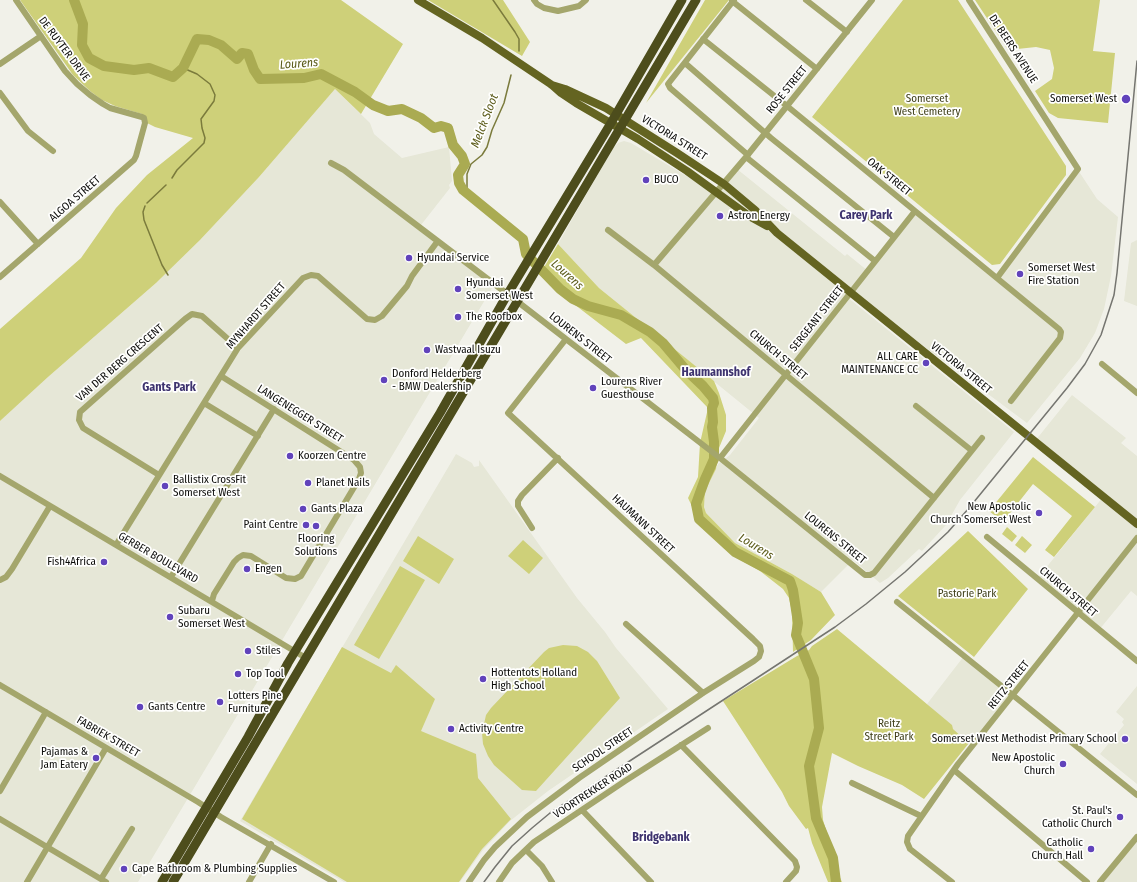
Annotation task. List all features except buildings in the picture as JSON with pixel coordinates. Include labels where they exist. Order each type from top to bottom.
[{"type":"highway","points":[[162,882],[248,737],[288,663],[440,413],[507,294],[611,123],[682,0]]},
{"type":"highway","points":[[173,882],[696,0]]},
{"type":"main road","name":"VICTORIA STREET","points":[[418,0],[482,38],[576,103],[611,123],[622,124],[677,153],[724,184],[755,210],[771,228],[1137,524]]},
{"type":"main road","name":"VICTORIA STREET","points":[[552,85],[565,89],[616,114],[622,124],[749,216],[771,228]]},
{"type":"street","name":"DE RUYTER DRIVE","points":[[16,0],[65,71],[86,93],[110,108],[142,117],[145,120],[145,123]]},
{"type":"street","points":[[534,0],[537,4],[544,8],[558,11],[579,6],[586,0]]},
{"type":"street","points":[[806,0],[847,32]]},
{"type":"street","name":"ROSE STREET","points":[[654,266],[747,156],[872,0]]},
{"type":"street","name":"DE BEERS AVENUE","points":[[969,0],[1078,169],[997,278]]},
{"type":"street","points":[[817,69],[733,1],[668,84],[670,88],[747,156],[874,261]]},
{"type":"street","points":[[0,64],[41,36]]},
{"type":"street","name":"OAK STREET","points":[[703,39],[1059,329],[1061,332],[1060,338],[1011,401]]},
{"type":"street","points":[[685,63],[765,132],[894,237]]},
{"type":"street","points":[[0,93],[28,131],[53,151]]},
{"type":"street","name":"ALGOA STREET","points":[[0,277],[134,160],[145,123]]},
{"type":"street","name":"LOURENS STREET","points":[[331,163],[344,170],[700,442],[865,575],[874,573],[934,498]]},
{"type":"street","points":[[0,202],[38,244]]},
{"type":"street","name":"SERGEANT STREET","points":[[718,456],[786,375],[874,261],[915,211]]},
{"type":"street","name":"CHURCH STREET","points":[[608,230],[654,266],[934,498]]},
{"type":"street","name":"MYNHARDT STREET","points":[[116,545],[238,348],[305,276],[318,276],[367,319],[372,320],[380,317],[407,286],[412,276],[437,242]]},
{"type":"street","name":"VAN DER BERG CRESCENT","points":[[160,475],[83,428],[79,420],[80,412],[194,314],[202,316],[238,348]]},
{"type":"street","name":"HAUMANN STREET","points":[[566,339],[508,413],[758,644],[761,651]]},
{"type":"street","points":[[1102,364],[1137,393]]},
{"type":"street","name":"LANGENEGGER STREET","points":[[212,601],[214,594],[234,562],[243,555],[251,556],[289,579],[295,579],[301,576],[360,476],[360,467],[354,460],[221,376]]},
{"type":"street","points":[[204,403],[258,436]]},
{"type":"street","points":[[916,406],[972,450]]},
{"type":"street","points":[[171,577],[274,410]]},
{"type":"street","points":[[934,498],[982,438]]},
{"type":"street","points":[[532,528],[518,506],[518,501],[558,458]]},
{"type":"street","name":"GERBER BOULEVARD","points":[[0,476],[306,658]]},
{"type":"street","points":[[0,580],[6,577],[12,569],[50,506]]},
{"type":"street","name":"CHURCH STREET","points":[[987,537],[1078,614],[1137,661]]},
{"type":"street","name":"REITZ STREET","points":[[952,882],[910,849],[907,842],[908,836],[954,770],[1137,538]]},
{"type":"street","points":[[898,602],[1137,795]]},
{"type":"street","points":[[626,624],[703,693]]},
{"type":"street","name":"SCHOOL STREET","points":[[469,882],[495,847],[527,817],[579,778],[703,693],[759,657],[761,651]]},
{"type":"street","name":"FABRIEK STREET","points":[[0,685],[214,812],[271,844],[323,879],[334,882]]},
{"type":"street","points":[[0,791],[46,712]]},
{"type":"street","name":"VOORTREKKER ROAD","points":[[499,882],[512,863],[534,842],[708,728]]},
{"type":"street","points":[[681,745],[792,857],[795,861],[796,871],[786,882]]},
{"type":"street","points":[[27,882],[106,748]]},
{"type":"street","points":[[954,770],[1087,882]]},
{"type":"street","points":[[852,783],[921,816]]},
{"type":"street","points":[[582,810],[651,882]]},
{"type":"street","points":[[0,819],[104,880],[132,829]]},
{"type":"street","points":[[1100,882],[1137,837]]},
{"type":"street","points":[[249,882],[271,844]]},
{"type":"street","points":[[526,850],[542,866],[551,878],[552,882]]},
{"type":"shaded area","points":[[335,89],[370,123],[374,134],[402,158],[449,147],[452,181],[449,185],[450,188],[421,225],[495,283],[138,882],[0,882],[0,421],[156,283],[200,240],[259,177]]},
{"type":"shaded area","points":[[624,141],[631,143],[703,186],[715,195],[737,169],[845,256],[847,254],[868,271],[916,213],[997,278],[1078,170],[1097,199],[1118,217],[1111,276],[1104,309],[1095,333],[1080,358],[1027,423],[851,292],[847,297],[1014,432],[960,500],[946,525],[922,551],[919,549],[888,578],[880,583],[853,560],[821,592],[792,574],[735,543],[706,513],[704,507],[705,491],[718,464],[730,455],[759,418],[599,288],[558,244],[613,148],[618,143]]},
{"type":"shaded area","points":[[1137,240],[1137,306],[1124,301],[1131,243]]},
{"type":"shaded area","points":[[1072,395],[1126,438],[1121,443],[1137,456],[1137,596],[1131,591],[1099,630],[1037,579],[1103,497],[1035,441]]},
{"type":"shaded area","name":"Hottentots Holland High School","points":[[456,454],[472,463],[474,467],[479,466],[479,460],[577,598],[616,648],[668,709],[548,791],[510,821],[483,850],[460,882],[344,882],[240,821]]},
{"type":"shaded area","points":[[964,656],[1013,695],[973,745],[953,729],[927,704]]},
{"type":"shaded area","name":"Somerset West Methodist Primary School","points":[[1137,686],[1137,784],[1100,754],[1124,725],[1122,722],[1124,719],[1116,712]]},
{"type":"shaded area","points":[[1137,838],[1137,882],[1101,882]]},
{"type":"green space","points":[[20,0],[341,0],[403,44],[361,114],[335,89],[259,177],[200,240],[156,283],[0,421],[0,329],[81,258],[116,208],[147,175],[193,138],[155,127],[145,122],[142,114],[115,106],[102,100],[90,91],[73,75]]},
{"type":"green space","points":[[428,0],[503,0],[530,42],[522,56]]},
{"type":"green space","points":[[705,0],[729,0],[646,103]]},
{"type":"green space","name":"Somerset West Cemetery","points":[[903,0],[958,0],[1066,166],[1066,175],[1000,264],[992,265],[812,117]]},
{"type":"green space","points":[[975,0],[1100,0],[1093,51],[1115,53],[1108,123],[1058,118],[1049,113],[1035,91],[1052,79],[1054,68],[1050,50],[1036,47],[1008,50]]},
{"type":"green space","points":[[558,244],[599,288],[714,381],[726,415],[726,431],[719,448],[716,469],[705,491],[704,507],[706,513],[735,543],[792,574],[821,592],[835,615],[811,640],[793,652],[792,612],[789,598],[783,589],[760,571],[729,552],[700,523],[688,498],[698,477],[700,443],[708,408],[641,338],[626,344],[553,288],[554,286],[540,274]]},
{"type":"green space","points":[[1033,457],[1095,507],[1054,557],[1045,550],[1072,516],[1033,484],[1003,522],[989,511]]},
{"type":"green space","points":[[1007,527],[1017,536],[1012,542],[1002,534]]},
{"type":"green space","name":"Pastorie Park","points":[[968,531],[1028,589],[974,657],[898,596]]},
{"type":"green space","points":[[418,536],[454,559],[439,584],[403,561]]},
{"type":"green space","points":[[1022,536],[1032,545],[1025,553],[1015,545]]},
{"type":"green space","points":[[523,540],[543,558],[529,574],[508,556]]},
{"type":"green space","points":[[400,566],[425,580],[379,659],[354,645]]},
{"type":"green space","name":"Reitz Street Park","points":[[837,629],[952,725],[953,729],[969,743],[924,799],[902,785],[832,753],[822,807],[823,820],[834,856],[836,869],[842,882],[828,882],[812,843],[808,828],[806,829],[789,806],[782,792],[723,701],[809,650],[812,646]]},
{"type":"green space","points":[[563,645],[577,646],[588,652],[597,661],[620,698],[536,791],[522,790],[494,765],[488,756],[483,744],[482,733],[486,715],[544,652],[549,648]]},
{"type":"green space","points":[[342,647],[391,673],[396,665],[435,699],[421,731],[476,754],[478,778],[511,819],[482,849],[459,882],[347,882],[242,819]]},
{"type":"waterway","name":"Lourens","points":[[74,0],[83,24],[82,45],[89,58],[104,66],[134,70],[149,68],[173,77],[183,68],[197,39],[209,40],[221,45],[237,59],[242,53],[248,54],[254,70],[260,79],[304,78],[321,74],[355,92],[373,105],[388,111],[402,109],[421,118],[434,128],[441,126],[448,128],[453,145],[462,156],[465,164],[458,175],[459,183],[463,190],[523,239],[526,254],[560,289],[573,299],[588,306],[621,315],[650,332],[663,343],[685,369],[703,386],[713,398],[714,403],[712,408],[714,459],[696,504],[699,519],[735,552],[790,581],[793,590],[798,623],[796,635],[814,679],[819,728],[809,766],[816,818],[833,858],[836,882]]},
{"type":"waterway","name":"Melck Sloot","points":[[493,0],[519,39],[519,51]]},
{"type":"waterway","points":[[172,178],[177,170],[204,143],[205,138],[201,119],[214,101],[215,95],[210,84],[197,74],[183,68]]},
{"type":"waterway","name":"Melck Sloot","points":[[467,193],[467,174],[471,164],[482,155],[487,147],[492,130],[504,103],[511,75]]},
{"type":"waterway","points":[[147,203],[166,185]]},
{"type":"waterway","points":[[145,206],[143,212],[144,220],[162,265],[168,275]]},
{"type":"railway","points":[[484,882],[512,846],[550,813],[835,627],[905,572],[948,532],[1067,388],[1085,364],[1101,335],[1114,295],[1137,61]]},
{"type":"place","name":"Somerset West","points":[[1126,99]]},
{"type":"place","name":"BUCO","points":[[646,180]]},
{"type":"place","name":"Astron Energy","points":[[720,216]]},
{"type":"place","name":"Hyundai Service","points":[[409,258]]},
{"type":"place","name":"Somerset West Fire Station","points":[[1020,274]]},
{"type":"place","name":"Hyundai Somerset West","points":[[458,289]]},
{"type":"place","name":"The Roofbox","points":[[458,317]]},
{"type":"place","name":"Wastvaal Isuzu","points":[[427,350]]},
{"type":"place","name":"ALL CARE MAINTENANCE CC","points":[[926,363]]},
{"type":"place","name":"Donford Helderberg - BMW Dealership","points":[[384,380]]},
{"type":"place","name":"Lourens River Guesthouse","points":[[593,388]]},
{"type":"place","name":"Koorzen Centre","points":[[290,456]]},
{"type":"place","name":"Planet Nails","points":[[308,483]]},
{"type":"place","name":"Ballistix CrossFit Somerset West","points":[[165,486]]},
{"type":"place","name":"Gants Plaza","points":[[303,509]]},
{"type":"place","name":"New Apostolic Church Somerset West","points":[[1039,513]]},
{"type":"place","name":"Paint Centre","points":[[306,525]]},
{"type":"place","name":"Flooring Solutions","points":[[316,526]]},
{"type":"place","name":"Fish4Africa","points":[[104,562]]},
{"type":"place","name":"Engen","points":[[247,569]]},
{"type":"place","name":"Subaru Somerset West","points":[[170,617]]},
{"type":"place","name":"Stiles","points":[[248,651]]},
{"type":"place","name":"Top Tool","points":[[238,674]]},
{"type":"place","name":"Hottentots Holland High School","points":[[483,679]]},
{"type":"place","name":"Lotters Pine Furniture","points":[[220,702]]},
{"type":"place","name":"Gants Centre","points":[[140,707]]},
{"type":"place","name":"Activity Centre","points":[[451,729]]},
{"type":"place","name":"Somerset West Methodist Primary School","points":[[1125,739]]},
{"type":"place","name":"Pajamas & Jam Eatery","points":[[96,758]]},
{"type":"place","name":"New Apostolic Church","points":[[1063,764]]},
{"type":"place","name":"St. Paul's Catholic Church","points":[[1120,817]]},
{"type":"place","name":"Catholic Church Hall","points":[[1091,849]]},
{"type":"place","name":"Cape Bathroom & Plumbing Supplies","points":[[124,869]]},
{"type":"district","name":"Carey Park","points":[[866,216]]},
{"type":"district","name":"Haumannshof","points":[[716,373]]},
{"type":"district","name":"Gants Park","points":[[169,388]]},
{"type":"district","name":"Bridgebank","points":[[661,838]]}]
